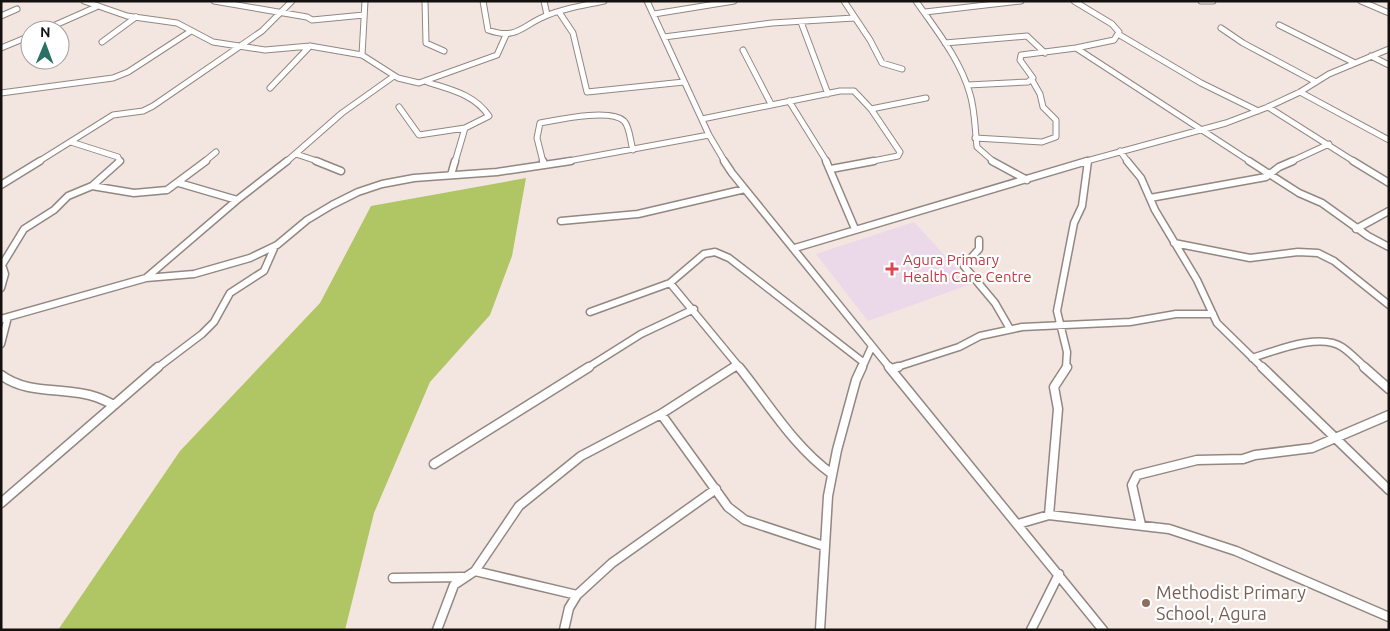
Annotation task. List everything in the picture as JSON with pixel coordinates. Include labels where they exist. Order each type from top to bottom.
[{"type":"street","points":[[84,1],[96,7],[136,17],[168,21],[213,42],[270,50],[310,46],[362,54],[394,76],[419,83],[497,55],[506,35]]},
{"type":"street","points":[[214,1],[280,14],[307,17],[319,21],[364,15]]},
{"type":"street","points":[[1,185],[119,113],[147,110],[219,58],[241,46],[262,31],[292,1]]},
{"type":"street","points":[[362,54],[365,1]]},
{"type":"street","points":[[425,1],[425,41],[427,45],[444,51]]},
{"type":"street","points":[[483,1],[488,30],[496,35],[506,35],[527,29],[547,15],[604,1]]},
{"type":"street","points":[[544,1],[547,15]]},
{"type":"street","points":[[647,1],[720,155],[745,189],[795,248],[872,346],[1103,630]]},
{"type":"street","points":[[654,14],[734,1]]},
{"type":"street","points":[[844,1],[870,40],[882,63],[902,69]]},
{"type":"street","points":[[916,1],[945,43],[968,85],[976,126],[975,138],[977,147],[987,158],[1027,180]]},
{"type":"street","points":[[925,12],[1021,1]]},
{"type":"street","points":[[975,138],[1042,142],[1056,137],[1056,120],[1043,107],[1040,94],[1019,57],[1114,40],[1118,34],[1117,26],[1113,23],[1098,17],[1074,1]]},
{"type":"street","points":[[1201,1],[1213,1]]},
{"type":"street","points":[[1361,1],[1389,13]]},
{"type":"street","points":[[67,20],[96,7]]},
{"type":"street","points":[[1,16],[17,9]]},
{"type":"street","points":[[559,12],[573,33],[580,69],[588,92],[684,82]]},
{"type":"street","points":[[102,42],[136,17]]},
{"type":"street","points":[[664,37],[854,18]]},
{"type":"street","points":[[801,22],[828,94]]},
{"type":"street","points":[[1279,25],[1353,62]]},
{"type":"street","points":[[1221,28],[1243,44],[1316,82]]},
{"type":"street","points":[[1,93],[113,78],[128,72],[191,31]]},
{"type":"street","points":[[1118,34],[1201,83],[1258,111]]},
{"type":"street","points":[[945,43],[1027,36],[1046,53]]},
{"type":"street","points":[[1,48],[20,40]]},
{"type":"street","points":[[270,88],[310,46]]},
{"type":"street","points":[[1076,48],[1299,193],[1322,203],[1348,220],[1356,229],[1389,247]]},
{"type":"street","points":[[795,248],[1120,151],[1202,130],[1268,107],[1300,92],[1353,62],[1389,49]]},
{"type":"street","points":[[743,50],[771,104]]},
{"type":"street","points":[[1371,56],[1389,65]]},
{"type":"street","points":[[146,278],[237,200],[296,154],[342,113],[394,76]]},
{"type":"street","points":[[968,85],[1032,80]]},
{"type":"street","points":[[399,107],[417,134],[464,128],[489,116],[486,110],[467,94],[426,82]]},
{"type":"street","points":[[702,119],[771,104],[848,90],[854,91],[871,108],[900,152],[898,156],[831,169]]},
{"type":"street","points":[[1300,92],[1389,140]]},
{"type":"street","points":[[871,108],[926,98]]},
{"type":"street","points":[[790,101],[831,169],[855,229]]},
{"type":"street","points":[[1268,107],[1389,183]]},
{"type":"street","points":[[544,164],[538,150],[536,130],[540,123],[552,120],[598,116],[619,118],[626,124],[633,150]]},
{"type":"street","points":[[451,174],[464,128]]},
{"type":"street","points":[[1,344],[5,318],[146,278],[169,277],[252,258],[275,246],[301,225],[365,190],[408,178],[495,172],[633,150],[709,135]]},
{"type":"street","points":[[1,288],[5,274],[2,265],[24,229],[54,210],[68,196],[92,186],[120,161],[118,157],[70,142]]},
{"type":"street","points":[[1150,198],[1266,177],[1289,162],[1329,144]]},
{"type":"street","points":[[1120,151],[1140,178],[1222,328],[1389,490]]},
{"type":"street","points":[[92,186],[134,193],[153,190],[160,191],[178,183],[216,152]]},
{"type":"street","points":[[296,154],[327,164],[341,171]]},
{"type":"street","points":[[1049,515],[1058,409],[1054,387],[1067,368],[1064,338],[1058,318],[1059,302],[1074,223],[1082,206],[1088,161]]},
{"type":"street","points":[[178,183],[237,200]]},
{"type":"street","points":[[561,221],[638,214],[678,204],[724,196],[745,189]]},
{"type":"street","points":[[1356,229],[1389,211]]},
{"type":"street","points":[[979,240],[979,248],[964,266],[994,303],[1010,329]]},
{"type":"street","points":[[1174,243],[1250,258],[1298,252],[1318,253],[1334,261],[1389,306]]},
{"type":"street","points":[[1,503],[61,453],[114,404],[208,328],[214,322],[230,293],[264,271],[275,246]]},
{"type":"street","points":[[590,312],[670,283],[704,254],[715,252],[722,254],[772,290],[862,362]]},
{"type":"street","points":[[670,283],[694,309],[801,446],[832,474]]},
{"type":"street","points":[[434,464],[642,334],[694,309]]},
{"type":"street","points":[[891,369],[959,347],[980,336],[1010,329],[1040,325],[1148,320],[1176,314],[1213,314]]},
{"type":"street","points":[[1252,358],[1306,342],[1321,341],[1334,343],[1341,346],[1389,388]]},
{"type":"street","points":[[820,630],[824,546],[828,496],[832,474],[862,362],[872,346]]},
{"type":"street","points":[[437,630],[454,585],[463,577],[475,571],[518,506],[581,456],[661,414],[737,364]]},
{"type":"street","points":[[3,379],[31,388],[95,396],[114,404]]},
{"type":"street","points":[[661,414],[728,507],[745,520],[824,546]]},
{"type":"street","points":[[1141,525],[1132,485],[1137,475],[1197,460],[1243,459],[1255,455],[1293,452],[1328,443],[1389,416]]},
{"type":"street","points":[[564,630],[569,608],[577,595],[612,563],[716,489]]},
{"type":"street","points":[[1018,524],[1049,515],[1169,529],[1236,551],[1389,617]]},
{"type":"street","points":[[475,571],[577,595]]},
{"type":"street","points":[[1031,630],[1059,574]]},
{"type":"street","points":[[393,578],[463,577]]},
{"type":"shaded area","name":"Agura Primary Health Care Centre","points":[[914,222],[971,284],[868,321],[816,254]]},
{"type":"green space","points":[[526,178],[512,256],[490,315],[430,382],[374,513],[345,630],[58,630],[180,451],[320,303],[371,206]]},
{"type":"place","name":"Agura Primary Health Care Centre","points":[[892,269]]},
{"type":"place","name":"Methodist Primary School, Agura","points":[[1146,603]]}]
